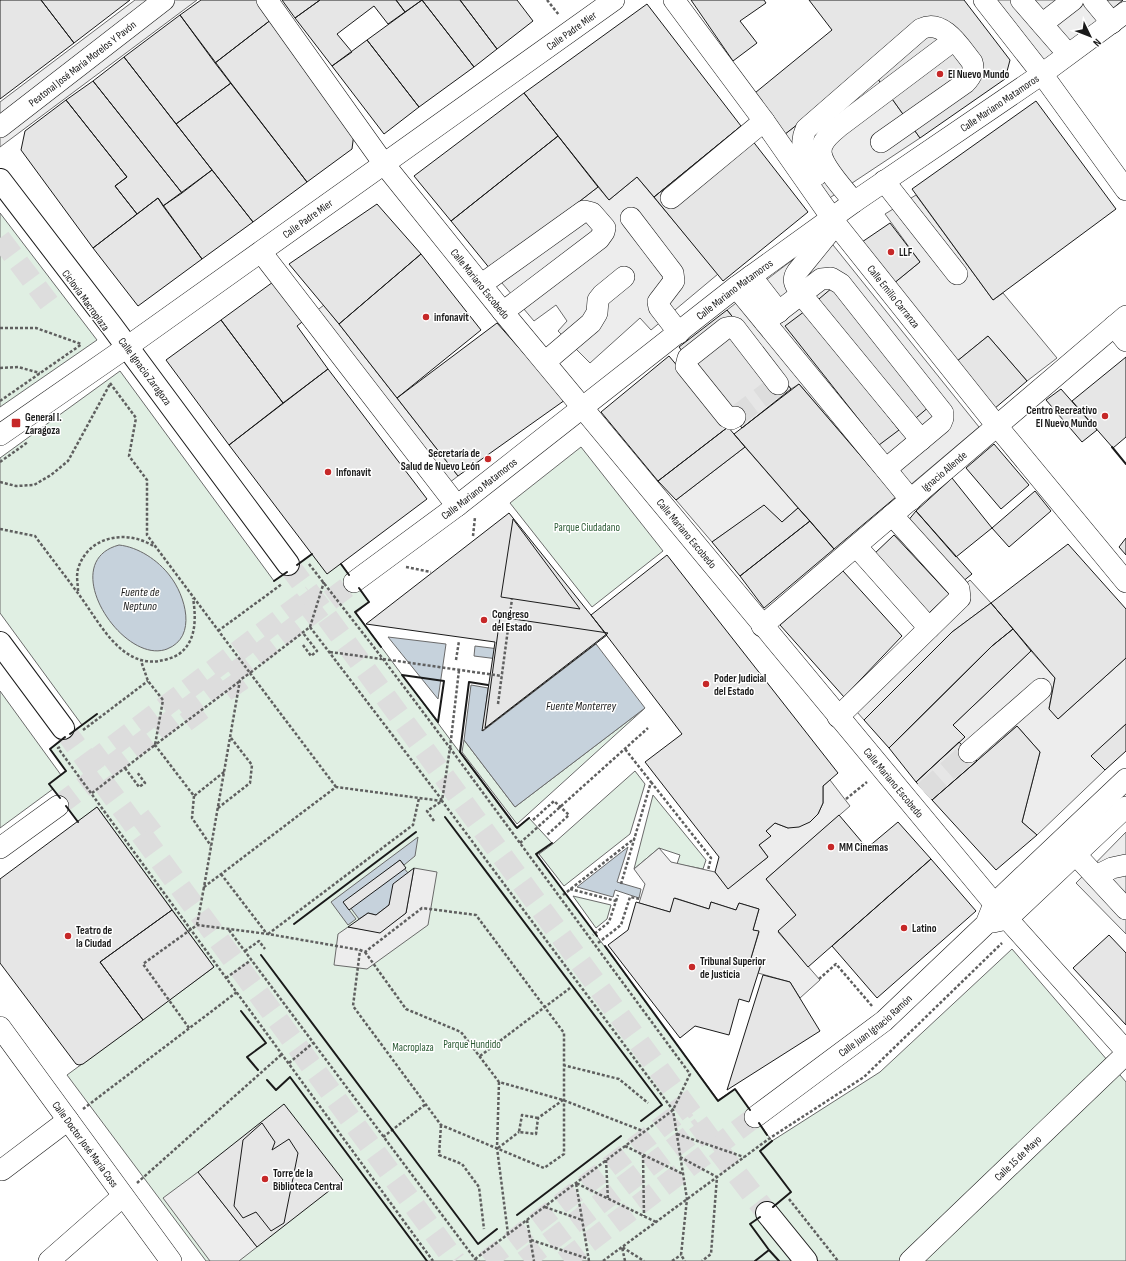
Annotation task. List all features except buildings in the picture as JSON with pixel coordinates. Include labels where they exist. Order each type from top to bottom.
[{"type":"main road","name":"Calle Ignacio Zaragoza","points":[[0,180],[127,347],[292,571]]},
{"type":"main road","points":[[0,643],[70,734]]},
{"type":"main road","points":[[767,1213],[806,1261]]},
{"type":"street","name":"Peatonal José María Morelos Y Pavón","points":[[0,127],[164,0]]},
{"type":"street","name":"Calle Mariano Escobedo","points":[[267,0],[384,164],[503,312],[838,717],[917,798],[1001,912],[1126,1050]]},
{"type":"street","name":"Calle Padre Mier","points":[[0,436],[614,0]]},
{"type":"street","name":"Calle Emilio Carranza","points":[[674,0],[764,121],[841,213],[997,426],[1126,582]]},
{"type":"street","points":[[984,0],[1042,74],[1126,190]]},
{"type":"street","points":[[1042,24],[1073,0]]},
{"type":"street","points":[[1093,0],[1119,18]]},
{"type":"street","points":[[1024,1],[1068,54]]},
{"type":"street","name":"Calle Mariano Matamoros","points":[[354,582],[467,508],[581,407],[743,281],[841,213],[884,181],[1042,74],[1119,18]]},
{"type":"street","points":[[841,213],[812,169],[802,148],[802,139],[806,129],[921,29],[925,27],[935,27],[945,32],[954,40],[972,62],[974,67],[970,78],[880,142]]},
{"type":"street","points":[[841,213],[821,154],[821,148],[824,141],[841,125],[954,40]]},
{"type":"street","points":[[671,198],[764,121]]},
{"type":"street","points":[[884,181],[956,274]]},
{"type":"street","points":[[482,284],[584,211],[592,212],[605,228],[599,239],[503,312]]},
{"type":"street","points":[[841,213],[795,275],[794,282],[801,294],[921,440]]},
{"type":"street","points":[[630,218],[673,273],[674,281],[672,285],[658,302],[659,307],[679,332]]},
{"type":"street","points":[[261,252],[467,508]]},
{"type":"street","points":[[545,362],[595,318],[598,300],[624,277]]},
{"type":"street","points":[[772,317],[821,279],[831,278],[841,284],[943,413],[941,423],[886,469]]},
{"type":"street","points":[[743,281],[772,317],[801,366],[911,500]]},
{"type":"street","points":[[735,417],[731,419],[727,417],[686,366],[688,358],[720,332],[728,327],[735,328],[781,382],[801,366]]},
{"type":"street","name":"Ignacio Allende","points":[[762,626],[997,426],[1122,327]]},
{"type":"street","points":[[838,717],[960,598],[960,592],[892,515]]},
{"type":"street","points":[[856,546],[930,628]]},
{"type":"street","points":[[969,752],[1041,688]]},
{"type":"street","points":[[1001,912],[1126,779]]},
{"type":"street","points":[[0,848],[58,806]]},
{"type":"street","name":"Calle Juan Ignacio Ramón","points":[[754,1117],[884,1021],[986,924],[1076,855],[1126,807]]},
{"type":"street","points":[[1076,855],[1126,909]]},
{"type":"street","points":[[1096,876],[1112,868],[1126,865]]},
{"type":"street","name":"Calle Doctor José María Coss","points":[[0,1026],[75,1115],[123,1196],[171,1261]]},
{"type":"street","name":"Calle 15 de Mayo","points":[[910,1261],[1126,1054]]},
{"type":"street","points":[[2,1170],[75,1115]]},
{"type":"street","points":[[49,1261],[123,1196]]},
{"type":"path","points":[[0,328],[36,328],[82,344],[0,401]]},
{"type":"path","points":[[0,368],[18,367],[40,373]]},
{"type":"path","points":[[0,482],[16,486],[34,485],[51,475],[68,461],[110,383],[136,418],[129,456],[147,480],[147,535],[336,787]]},
{"type":"path","points":[[467,508],[473,536]]},
{"type":"path","points":[[0,529],[34,536],[78,593],[115,645],[141,661],[167,660],[179,654],[185,647],[192,635],[196,617],[193,597]]},
{"type":"path","points":[[78,593],[78,571],[83,557],[92,546],[108,538],[126,538],[143,539],[157,548]]},
{"type":"path","points":[[218,631],[292,571],[310,563],[450,748],[690,1074],[673,1110],[475,1259]]},
{"type":"path","points":[[402,566],[431,572]]},
{"type":"path","points":[[92,793],[310,627],[324,582]]},
{"type":"path","points":[[498,704],[512,599]]},
{"type":"path","points":[[310,627],[673,1110],[687,1199],[681,1255],[685,1261]]},
{"type":"path","points":[[303,633],[317,651],[311,656],[303,645]]},
{"type":"path","points":[[456,660],[459,641]]},
{"type":"path","points":[[329,652],[502,676]]},
{"type":"path","points":[[141,661],[148,681],[163,700],[155,745],[194,796],[192,818],[211,846]]},
{"type":"path","points":[[434,821],[427,811],[442,801],[459,670]]},
{"type":"path","points":[[189,1028],[143,964],[197,925],[240,680]]},
{"type":"path","points":[[148,681],[70,734],[58,748],[434,1261]]},
{"type":"path","points":[[520,843],[648,728]]},
{"type":"path","points":[[218,808],[250,784],[252,765],[230,738]]},
{"type":"path","points":[[625,749],[711,858],[708,870]]},
{"type":"path","points":[[124,768],[139,787],[145,783],[138,772]]},
{"type":"path","points":[[194,796],[224,772]]},
{"type":"path","points":[[846,800],[870,779]]},
{"type":"path","points":[[621,884],[651,782]]},
{"type":"path","points":[[204,886],[336,787],[442,801]]},
{"type":"path","points":[[268,934],[413,825],[420,798]]},
{"type":"path","points":[[533,820],[554,801],[569,815],[547,835]]},
{"type":"path","points":[[563,895],[635,838]]},
{"type":"path","points":[[221,874],[268,934]]},
{"type":"path","points":[[570,889],[616,901]]},
{"type":"path","points":[[593,935],[609,922],[618,894]]},
{"type":"path","points":[[598,943],[621,925],[630,897],[640,899]]},
{"type":"path","points":[[360,950],[353,1006],[441,1125],[544,1168],[564,1154],[564,1033],[476,915],[422,908],[365,952]]},
{"type":"path","points":[[197,925],[268,934],[365,952],[406,1009],[461,1032],[499,1082],[497,1148],[508,1234]]},
{"type":"path","points":[[228,930],[475,1259],[479,1261]]},
{"type":"path","points":[[245,951],[259,941],[265,949]]},
{"type":"path","points":[[603,1261],[744,1157],[864,1077],[1005,941]]},
{"type":"path","points":[[226,978],[251,960]]},
{"type":"path","points":[[819,979],[836,964],[884,1021]]},
{"type":"path","points":[[480,1056],[570,988]]},
{"type":"path","points":[[75,1115],[236,992]]},
{"type":"path","points":[[289,1063],[313,1043]]},
{"type":"path","points":[[123,1196],[282,1054]]},
{"type":"path","points":[[563,1064],[619,1078],[648,1103]]},
{"type":"path","points":[[499,1082],[563,1100],[643,1132]]},
{"type":"path","points":[[519,1132],[522,1115],[538,1118],[563,1100]]},
{"type":"path","points":[[383,1137],[426,1104]]},
{"type":"path","points":[[497,1148],[519,1132],[536,1134],[538,1118]]},
{"type":"path","points":[[441,1125],[439,1155],[462,1164],[479,1187],[484,1229]]},
{"type":"path","points":[[676,1134],[744,1157]]},
{"type":"path","points":[[625,1146],[683,1174]]},
{"type":"path","points":[[643,1155],[644,1216]]},
{"type":"path","points":[[680,1157],[717,1177]]},
{"type":"path","points":[[606,1160],[608,1200]]},
{"type":"path","points":[[702,1261],[711,1254],[717,1177]]},
{"type":"path","points":[[576,1183],[608,1200],[656,1222]]},
{"type":"path","points":[[531,1240],[589,1260],[576,1183]]},
{"type":"path","points":[[789,1199],[838,1261]]},
{"type":"path","points":[[545,1206],[582,1220]]},
{"type":"path","points":[[527,1220],[534,1261]]},
{"type":"path","points":[[622,1248],[624,1261]]},
{"type":"path","points":[[622,1248],[644,1261]]},
{"type":"path","points":[[672,1261],[681,1255]]},
{"type":"green space","points":[[0,213],[97,340],[0,407]]},
{"type":"green space","name":"Macroplaza","points":[[120,371],[274,581],[312,554],[341,564],[369,602],[356,613],[516,828],[529,818],[552,843],[537,855],[718,1100],[735,1089],[772,1141],[880,1072],[1012,949],[1126,1082],[1126,1261],[206,1261],[67,1075],[214,967],[97,807],[78,822],[53,789],[0,828],[0,691],[61,775],[66,771],[50,749],[82,725],[0,613],[0,458]]},
{"type":"green space","name":"Parque Ciudadano","points":[[581,447],[663,551],[592,607],[510,503]]},
{"type":"green space","points":[[645,708],[517,824],[462,752],[464,740],[515,807]]},
{"type":"green space","points":[[635,771],[645,784],[630,834],[564,886],[539,854],[554,843]]},
{"type":"green space","points":[[653,795],[706,860],[703,869],[677,864],[680,855],[659,848],[634,869]]},
{"type":"green space","points":[[573,896],[611,905],[607,919],[596,928]]},
{"type":"shaded area","points":[[135,0],[197,0],[0,147],[0,102]]},
{"type":"shaded area","points":[[994,0],[1103,0],[1111,10],[1042,63]]},
{"type":"shaded area","points":[[870,68],[920,138],[828,199],[780,138]]},
{"type":"shaded area","points":[[637,177],[718,274],[651,330],[640,318],[590,363],[558,331],[567,321],[556,305],[534,321],[491,270],[598,187],[609,200]]},
{"type":"shaded area","points":[[916,195],[993,300],[1003,293],[1057,358],[1027,381],[988,336],[956,362],[893,284],[920,262],[885,214]]},
{"type":"shaded area","points":[[825,235],[979,427],[896,497],[799,384],[791,389],[727,310]]},
{"type":"shaded area","points":[[324,305],[458,476],[436,493],[302,322]]},
{"type":"shaded area","points":[[745,447],[798,508],[782,522],[764,506],[712,542],[676,500]]},
{"type":"shaded area","points":[[970,580],[991,603],[952,632],[864,720],[844,697]]},
{"type":"shaded area","points":[[1031,651],[1055,678],[1049,708],[1058,719],[1126,658],[1126,724],[1092,756],[1105,770],[1037,835],[1022,822],[1040,752],[1017,726],[977,761],[959,742],[965,737],[953,725]]},
{"type":"shaded area","points":[[830,780],[850,806],[766,879],[796,915],[778,932],[820,980],[800,998],[790,982],[758,973],[762,961],[751,958],[759,932],[753,930],[759,909],[739,903],[736,910],[711,902],[709,909],[675,898],[670,912],[639,903],[645,884],[634,869],[659,848],[671,862],[715,872],[728,888],[768,857],[759,845],[770,836],[766,831],[775,823],[788,828],[818,814],[823,803],[823,786]]},
{"type":"shaded area","points":[[1126,832],[1126,934],[1076,883]]},
{"type":"shaded area","points":[[414,868],[437,872],[428,925],[367,969],[334,965],[338,934],[348,927],[380,932],[406,913]]},
{"type":"shaded area","points":[[198,1172],[257,1247],[239,1261],[210,1261],[163,1198]]},
{"type":"water","name":"Fuente de Neptuno","points":[[119,545],[140,551],[154,560],[170,576],[180,594],[184,604],[186,626],[183,635],[177,643],[167,649],[150,650],[132,642],[116,628],[102,610],[94,590],[93,571],[101,555]]},
{"type":"water","points":[[388,637],[446,644],[438,699]]},
{"type":"water","name":"Fuente Monterrey","points":[[596,644],[645,708],[515,807],[464,740],[471,685],[488,688],[483,731]]},
{"type":"water","points":[[475,646],[499,649],[498,659],[474,656]]},
{"type":"water","points":[[418,837],[415,856],[404,865],[400,860],[344,903],[356,919],[348,925],[331,902]]},
{"type":"water","points":[[628,847],[617,882],[641,889],[639,898],[615,890],[613,897],[577,887]]},
{"type":"water","points":[[403,867],[408,873],[389,905],[376,915],[368,913],[359,919],[350,907]]},
{"type":"tunnel","points":[[0,238],[49,303]]},
{"type":"tunnel","points":[[735,417],[784,380]]},
{"type":"tunnel","points":[[288,564],[715,1146],[767,1213]]},
{"type":"tunnel","points":[[58,806],[354,582]]},
{"type":"tunnel","points":[[89,764],[312,595]]},
{"type":"tunnel","points":[[228,677],[240,694]]},
{"type":"tunnel","points":[[188,708],[200,724]]},
{"type":"tunnel","points":[[63,728],[455,1261]]},
{"type":"tunnel","points":[[924,792],[969,752]]},
{"type":"tunnel","points":[[138,831],[156,817]]},
{"type":"tunnel","points":[[486,1261],[687,1107]]},
{"type":"tunnel","points":[[564,1261],[755,1117]]},
{"type":"tunnel","points":[[524,1261],[701,1127]]},
{"type":"wall","points":[[1112,447],[1126,464]]},
{"type":"wall","points":[[297,565],[312,554]]},
{"type":"wall","points":[[341,564],[349,575]]},
{"type":"wall","points":[[274,581],[287,572]]},
{"type":"wall","points":[[359,588],[369,602],[355,612],[381,647]]},
{"type":"wall","points":[[402,675],[444,681],[438,722],[402,675]]},
{"type":"wall","points":[[488,685],[469,682],[460,752],[517,828],[529,818]]},
{"type":"wall","points":[[70,734],[97,714]]},
{"type":"wall","points":[[60,798],[49,784],[66,771],[50,749],[65,737]]},
{"type":"wall","points":[[66,806],[78,822]]},
{"type":"wall","points":[[445,817],[662,1105],[641,1121]]},
{"type":"wall","points":[[294,924],[416,832]]},
{"type":"wall","points":[[552,843],[536,854],[597,936]]},
{"type":"wall","points":[[605,946],[718,1101],[735,1089],[750,1110]]},
{"type":"wall","points":[[261,955],[478,1244],[497,1229]]},
{"type":"wall","points":[[241,1011],[266,1043],[247,1057],[258,1070]]},
{"type":"wall","points":[[267,1080],[276,1090],[290,1077],[427,1261]]},
{"type":"wall","points":[[759,1123],[767,1135]]},
{"type":"wall","points":[[517,1215],[621,1136]]},
{"type":"wall","points":[[772,1141],[760,1151],[791,1192],[773,1207]]},
{"type":"wall","points":[[755,1261],[769,1250],[750,1224],[760,1217]]},
{"type":"wall","points":[[769,1250],[779,1261]]},
{"type":"place","name":"El Nuevo Mundo","points":[[940,74]]},
{"type":"place","name":"LLF","points":[[891,252]]},
{"type":"place","name":"infonavit","points":[[426,317]]},
{"type":"place","name":"Centro Recreativo El Nuevo Mundo","points":[[1105,416]]},
{"type":"place","name":"General I. Zaragoza","points":[[16,423]]},
{"type":"place","name":"Secretaría de Salud de Nuevo León","points":[[488,459]]},
{"type":"place","name":"Infonavit","points":[[328,472]]},
{"type":"place","name":"Congreso del Estado","points":[[484,620]]},
{"type":"place","name":"Poder Judicial del Estado","points":[[706,684]]},
{"type":"place","name":"MM Cinemas","points":[[831,847]]},
{"type":"place","name":"Latino","points":[[904,928]]},
{"type":"place","name":"Teatro de la Ciudad","points":[[68,936]]},
{"type":"place","name":"Tribunal Superior de Justicia","points":[[692,967]]},
{"type":"place","name":"Torre de la Biblioteca Central","points":[[265,1179]]},
{"type":"park label","name":"Parque Hundido","points":[[472,1044]]}]
